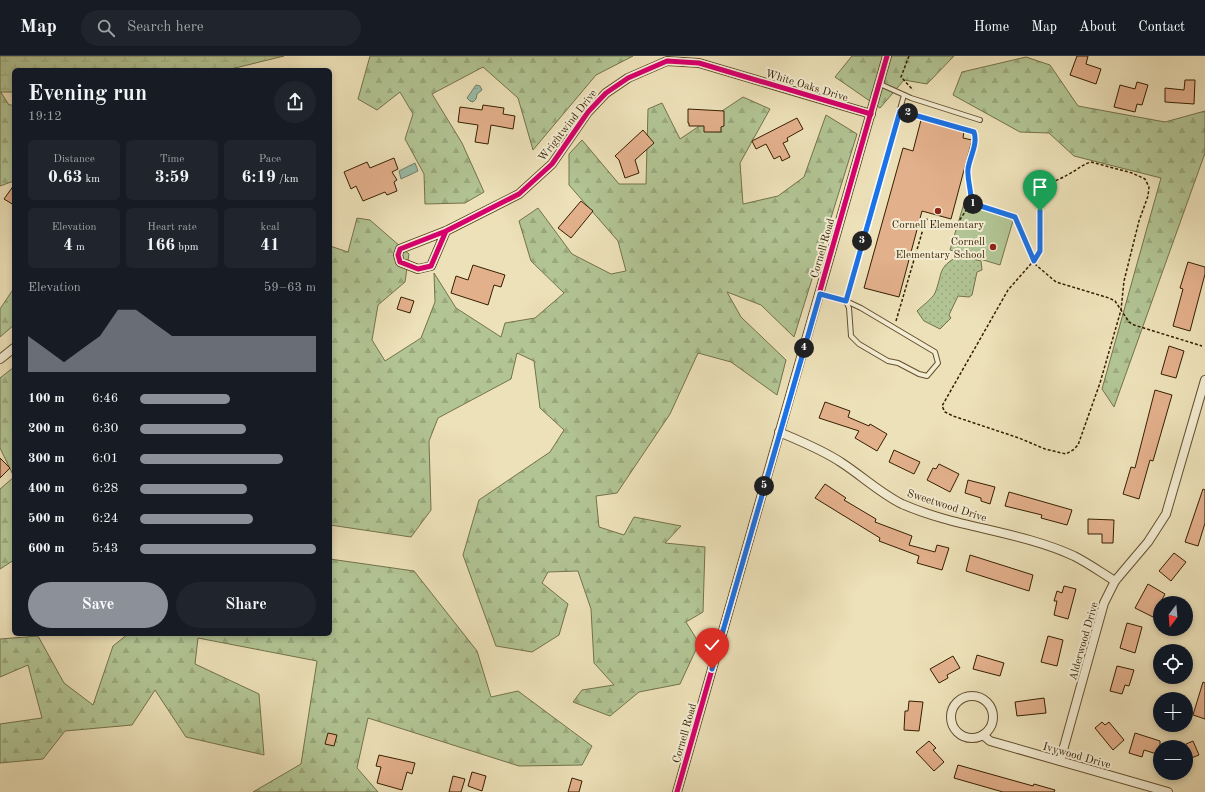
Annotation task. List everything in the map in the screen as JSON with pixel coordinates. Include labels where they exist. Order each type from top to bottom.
[{"type":"street","name":"Cornell Road","points":[[677,792],[888,56]]},
{"type":"street","name":"White Oaks Drive","points":[[665,59],[699,63],[871,114]]},
{"type":"street","name":"Wrightwind Drive","points":[[446,231],[432,266],[418,269],[400,262],[398,255],[400,249],[446,231],[519,194],[552,164],[588,112],[606,93],[628,78],[665,59]]},
{"type":"street","points":[[0,358],[12,349]]},
{"type":"street","name":"Alderwood Drive","points":[[1060,762],[1104,603],[1115,581],[1148,542],[1166,514],[1203,392],[1205,380]]},
{"type":"street","name":"Sweetwood Drive","points":[[779,432],[819,449],[841,462],[874,487],[902,503],[941,517],[1039,544],[1073,556],[1115,581]]},
{"type":"street","points":[[970,696],[976,697],[989,706],[992,721],[983,735],[967,738],[954,729],[951,713],[960,700],[970,696]]},
{"type":"street","name":"Ivywood Drive","points":[[983,735],[990,741],[1168,792]]},
{"type":"lane","points":[[880,84],[904,95],[980,120]]},
{"type":"lane","points":[[820,294],[846,301],[861,308],[935,352],[938,363],[933,371],[927,376],[919,374],[898,363],[888,361],[859,344],[851,336],[849,308],[846,301],[904,95]]},
{"type":"path","points":[[909,56],[901,77],[912,90]]},
{"type":"path","points":[[896,321],[926,219],[955,226],[971,203],[972,195],[968,170],[975,146],[974,132],[900,111]]},
{"type":"path","points":[[1092,162],[1132,173],[1145,179],[1149,186],[1148,196],[1139,221],[1124,281],[1121,310],[1082,435],[1078,445],[1066,454],[1045,449],[945,412],[942,406],[1008,290],[1034,261],[1040,251],[1040,211],[1044,190],[1048,184],[1070,174],[1082,165],[1092,162]]},
{"type":"path","points":[[971,203],[1015,217],[1034,261],[1056,282],[1104,295],[1115,301],[1129,322],[1134,325],[1202,346]]},
{"type":"green space","points":[[0,56],[284,56],[235,68],[12,68],[12,92],[0,92]]},
{"type":"green space","points":[[370,56],[633,56],[596,75],[533,150],[518,98],[483,67],[432,94],[462,143],[484,192],[465,203],[425,204],[424,174],[405,139],[413,114],[400,92],[377,110],[358,99]]},
{"type":"green space","points":[[852,56],[954,56],[927,84],[904,80],[880,108],[835,77]]},
{"type":"green space","points":[[1026,57],[1050,65],[1078,106],[1165,122],[1205,111],[1205,153],[1114,407],[1102,389],[1161,178],[1074,156],[1049,133],[1020,132],[953,95],[962,72]]},
{"type":"green space","points":[[0,91],[9,105],[12,105],[12,182],[0,186]]},
{"type":"green space","points":[[743,97],[770,109],[740,163],[743,204],[778,196],[804,177],[826,115],[857,134],[794,337],[761,305],[727,292],[741,317],[786,360],[777,395],[731,362],[698,353],[670,414],[617,493],[596,496],[599,527],[624,535],[634,517],[681,526],[665,543],[705,547],[703,612],[686,622],[699,643],[680,684],[639,692],[610,716],[573,702],[582,690],[614,685],[594,663],[591,609],[578,571],[548,572],[542,583],[568,604],[559,635],[532,652],[496,646],[463,555],[479,500],[550,452],[564,430],[540,408],[534,361],[517,353],[511,379],[438,418],[429,441],[431,510],[411,537],[332,525],[332,247],[348,252],[357,218],[370,220],[409,254],[405,282],[378,305],[372,340],[385,361],[421,338],[435,302],[434,273],[456,308],[501,337],[505,323],[535,318],[564,293],[531,261],[519,221],[538,208],[572,254],[611,274],[626,271],[618,241],[569,185],[569,154],[582,140],[619,184],[646,184],[648,109],[662,103],[680,139]]},
{"type":"green space","points":[[965,200],[1015,214],[1000,265],[950,250]]},
{"type":"green space","points":[[959,256],[981,261],[982,270],[977,272],[972,295],[969,297],[958,296],[949,315],[951,318],[940,329],[924,321],[917,311],[934,295],[944,267]]},
{"type":"green space","points":[[12,291],[12,327],[0,337],[0,309]]},
{"type":"green space","points":[[12,369],[12,473],[0,448],[0,378]]},
{"type":"green space","points":[[12,479],[12,561],[0,569],[0,489]]},
{"type":"green space","points":[[332,559],[414,571],[477,651],[491,697],[518,691],[592,746],[582,765],[519,766],[368,718],[357,768],[378,792],[253,792],[301,764],[317,661],[198,638],[195,664],[259,694],[264,755],[186,737],[155,690],[132,725],[65,731],[43,759],[0,763],[0,724],[42,718],[28,665],[0,677],[0,639],[38,636],[64,683],[93,705],[113,646],[126,636],[332,636]]},
{"type":"water","points":[[476,85],[480,86],[482,90],[477,94],[476,99],[473,102],[467,98]]},
{"type":"water","points":[[415,163],[418,171],[401,179],[399,171]]},
{"type":"building","points":[[1077,56],[1088,56],[1086,64],[1101,69],[1096,84],[1070,75]]},
{"type":"building","points":[[1185,80],[1195,80],[1194,104],[1165,102],[1165,88],[1184,90]]},
{"type":"building","points":[[1137,82],[1148,85],[1142,105],[1137,104],[1135,112],[1114,107],[1120,85],[1135,89]]},
{"type":"building","points":[[483,105],[504,108],[503,114],[515,116],[513,129],[491,125],[488,144],[475,142],[478,125],[458,122],[460,107],[482,110]]},
{"type":"building","points":[[688,109],[724,111],[724,126],[721,127],[721,132],[704,132],[704,126],[689,126]]},
{"type":"building","points":[[797,118],[803,129],[787,138],[788,141],[783,143],[790,157],[782,161],[780,156],[774,159],[766,144],[756,149],[752,141]]},
{"type":"building","name":"Cornell Elementary","points":[[921,120],[964,131],[963,138],[972,140],[951,219],[922,211],[899,297],[864,288],[903,148],[913,151]]},
{"type":"building","points":[[643,130],[654,143],[635,160],[639,173],[625,178],[619,160],[615,156]]},
{"type":"building","points":[[394,158],[398,169],[392,172],[397,180],[394,182],[397,191],[387,195],[385,192],[363,201],[356,186],[351,189],[344,172],[367,162],[370,168]]},
{"type":"building","points":[[12,188],[12,204],[4,199]]},
{"type":"building","points":[[581,201],[593,211],[571,238],[558,228]]},
{"type":"building","points":[[1188,262],[1205,267],[1205,274],[1190,331],[1173,326],[1183,289],[1180,288]]},
{"type":"building","points":[[473,265],[505,275],[501,287],[494,285],[488,305],[451,293],[456,276],[468,280]]},
{"type":"building","points":[[401,297],[414,301],[410,313],[397,309]]},
{"type":"building","points":[[1169,346],[1184,351],[1176,378],[1161,374]]},
{"type":"building","points":[[1155,390],[1172,395],[1153,461],[1150,460],[1139,499],[1123,494],[1131,467],[1135,468]]},
{"type":"building","points":[[825,402],[850,411],[848,417],[869,426],[870,424],[887,434],[877,451],[855,438],[859,431],[819,418]]},
{"type":"building","points":[[894,450],[920,462],[914,474],[889,462]]},
{"type":"building","points":[[0,458],[10,468],[0,478]]},
{"type":"building","points":[[939,464],[959,474],[950,492],[927,480],[933,468],[936,469]]},
{"type":"building","points":[[968,480],[995,487],[990,504],[981,501],[981,498],[965,493]]},
{"type":"building","points":[[825,484],[846,498],[844,500],[876,519],[875,522],[912,536],[909,545],[935,552],[937,545],[949,548],[942,570],[917,563],[919,556],[879,541],[880,538],[815,498]]},
{"type":"building","points":[[1203,489],[1205,490],[1205,523],[1198,546],[1185,542]]},
{"type":"building","points":[[1009,492],[1072,510],[1067,525],[1041,518],[1042,515],[1005,506]]},
{"type":"building","points":[[1088,519],[1114,520],[1113,543],[1102,543],[1102,534],[1088,534]]},
{"type":"building","points":[[1174,553],[1186,562],[1171,581],[1159,571]]},
{"type":"building","points":[[970,555],[1033,575],[1029,591],[966,571]]},
{"type":"building","points":[[1148,584],[1165,594],[1164,596],[1153,596],[1153,617],[1135,608]]},
{"type":"building","points":[[1064,586],[1076,589],[1068,619],[1054,615],[1057,601],[1054,601],[1057,591],[1062,593]]},
{"type":"building","points":[[1127,623],[1142,627],[1135,653],[1120,648]]},
{"type":"building","points":[[1048,636],[1063,640],[1057,666],[1041,662]]},
{"type":"building","points":[[977,655],[1004,663],[1000,676],[973,669]]},
{"type":"building","points":[[953,656],[960,668],[947,675],[948,678],[939,683],[930,669]]},
{"type":"building","points":[[1117,666],[1134,670],[1129,686],[1125,685],[1122,694],[1110,691]]},
{"type":"building","points":[[1203,682],[1205,683],[1205,719],[1193,715]]},
{"type":"building","points":[[1044,698],[1046,713],[1017,716],[1015,702]]},
{"type":"building","points":[[909,701],[923,702],[919,731],[904,730],[905,711],[908,711]]},
{"type":"building","points":[[1102,722],[1105,725],[1109,722],[1124,740],[1113,750],[1095,728]]},
{"type":"building","points":[[328,733],[337,735],[334,746],[325,744]]},
{"type":"building","points":[[1135,733],[1157,740],[1153,740],[1153,753],[1144,750],[1142,757],[1129,753]]},
{"type":"building","points":[[929,741],[936,748],[933,750],[944,762],[934,771],[916,752]]},
{"type":"building","points":[[1193,741],[1199,755],[1193,757]]},
{"type":"building","points":[[379,755],[415,763],[412,774],[407,772],[402,790],[377,783],[381,767],[376,766]]},
{"type":"building","points":[[958,765],[1033,786],[1034,784],[1055,790],[1054,792],[1003,792],[954,778]]},
{"type":"building","points":[[472,772],[486,776],[482,791],[468,786]]},
{"type":"building","points":[[453,776],[465,779],[461,792],[449,792]]},
{"type":"building","points":[[572,778],[582,781],[579,792],[568,792]]},
{"type":"cycle path","points":[[677,792],[887,56]]},
{"type":"cycle path","points":[[446,231],[431,266],[418,269],[400,262],[398,255],[400,249],[446,231],[519,194],[552,164],[588,112],[606,93],[628,78],[667,61],[699,63],[871,114]]},
{"type":"place","name":"Cornell Elementary","points":[[938,211]]},
{"type":"place","name":"Cornell Elementary School","points":[[993,247]]},
{"type":"route","points":[[712,669],[820,294],[846,301],[848,289],[900,111],[974,132],[975,146],[968,170],[972,195],[971,203],[1015,217],[1034,261],[1040,251],[1040,211]]}]
